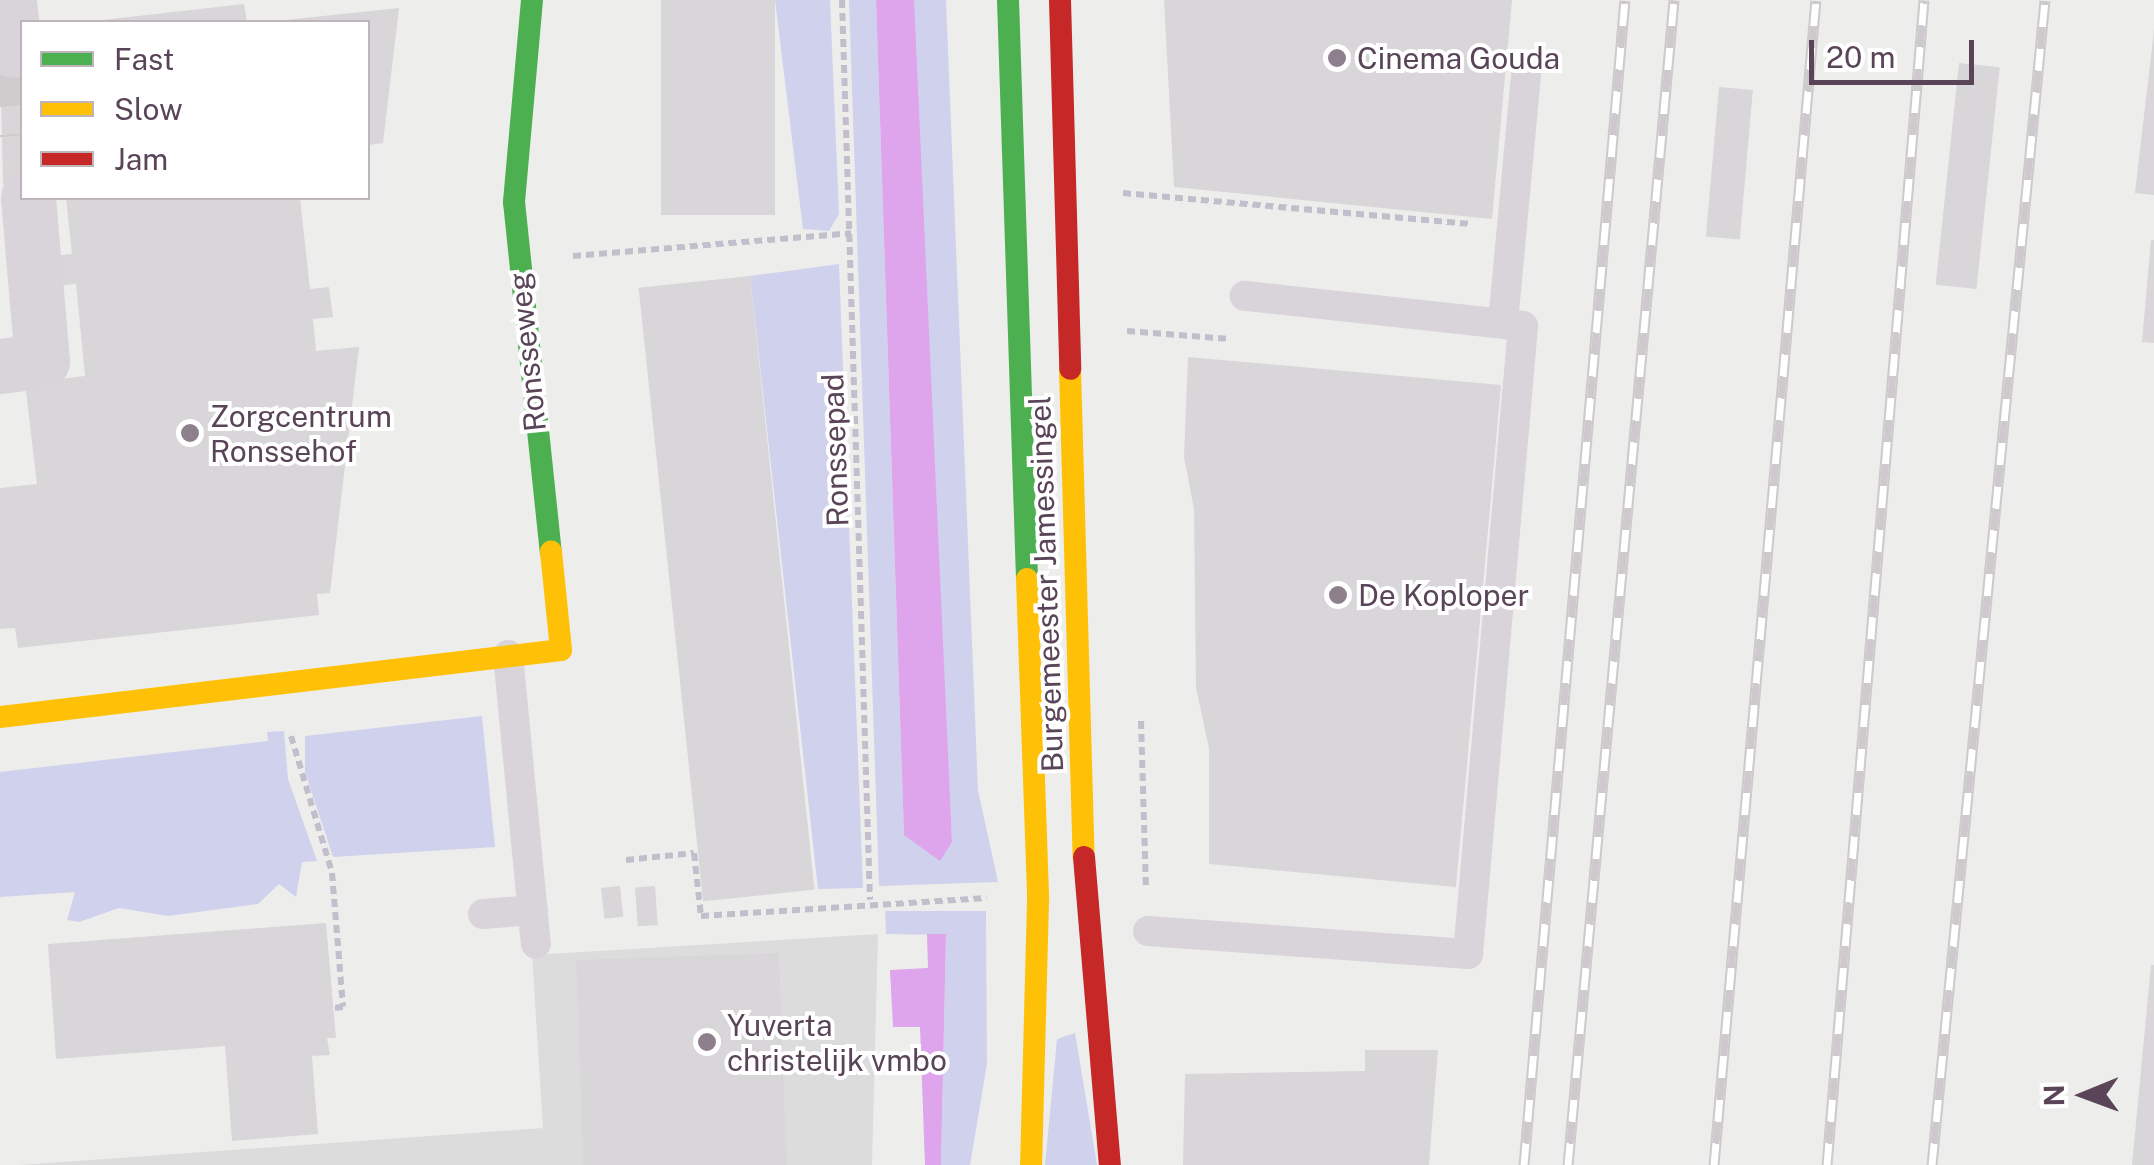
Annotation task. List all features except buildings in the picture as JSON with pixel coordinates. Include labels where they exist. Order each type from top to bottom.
[{"type":"main road","name":"Ronsseweg","points":[[0,717],[561,650],[517,261],[532,0]]},
{"type":"main road","name":"Burgemeester Jamessingel","points":[[1008,0],[1038,901],[1031,1165]]},
{"type":"main road","name":"Burgemeester Jamessingel","points":[[1060,0],[1085,900],[1095,1082],[1110,1165]]},
{"type":"street","points":[[0,366],[42,361],[28,200]]},
{"type":"lane","points":[[1503,323],[1526,72]]},
{"type":"lane","points":[[1154,921],[1209,942],[1221,933],[1468,954],[1524,326],[1258,298]]},
{"type":"lane","points":[[508,655],[536,944]]},
{"type":"lane","points":[[483,914],[533,910]]},
{"type":"path","name":"Ronssepad","points":[[842,0],[870,900]]},
{"type":"path","points":[[1122,193],[1512,228]]},
{"type":"path","points":[[517,261],[852,233]]},
{"type":"path","points":[[1127,331],[1268,342],[1258,298]]},
{"type":"path","points":[[294,681],[290,748],[332,873],[344,1007],[333,1008]]},
{"type":"path","points":[[626,860],[694,853],[701,916],[870,900],[1038,901]]},
{"type":"path","points":[[1085,900],[1154,921]]},
{"type":"shaded area","points":[[775,0],[830,0],[839,214],[829,231],[803,229]]},
{"type":"shaded area","points":[[849,0],[876,0],[904,834],[952,842],[912,40],[914,0],[946,0],[978,790],[998,882],[879,886]]},
{"type":"shaded area","points":[[876,0],[914,0],[952,842],[940,861],[904,835]]},
{"type":"shaded area","points":[[839,264],[863,888],[818,889],[750,276]]},
{"type":"shaded area","points":[[482,716],[495,847],[333,857],[305,772],[305,736]]},
{"type":"shaded area","points":[[284,731],[288,779],[317,861],[302,862],[296,897],[279,884],[258,904],[168,916],[119,908],[79,922],[67,920],[75,892],[0,897],[0,772],[268,741],[267,732]]},
{"type":"shaded area","points":[[885,911],[986,911],[987,1064],[970,1165],[941,1165],[946,935],[886,934]]},
{"type":"shaded area","name":"Yuverta christelijk vmbo","points":[[878,934],[872,1165],[20,1165],[543,1128],[532,955]]},
{"type":"shaded area","points":[[927,934],[946,934],[941,1165],[925,1165],[920,1027],[893,1027],[890,970],[928,968]]},
{"type":"shaded area","points":[[1075,1033],[1097,1165],[1045,1165],[1057,1039]]},
{"type":"tunnel","points":[[14,50],[20,114]]},
{"type":"railway","points":[[1524,1165],[1625,0]]},
{"type":"railway","points":[[1568,1165],[1674,0]]},
{"type":"railway","points":[[1714,1165],[1816,0]]},
{"type":"railway","points":[[1827,1165],[1924,0]]},
{"type":"railway","points":[[1932,1165],[2045,0]]},
{"type":"traffic: fast","points":[[532,0],[514,202],[551,552]]},
{"type":"traffic: fast","points":[[1008,0],[1027,579]]},
{"type":"traffic: slow","points":[[1070,369],[1084,857]]},
{"type":"traffic: slow","points":[[0,717],[561,650],[551,552]]},
{"type":"traffic: slow","points":[[1027,579],[1038,901],[1031,1165]]},
{"type":"traffic: jam","points":[[1060,0],[1070,369]]},
{"type":"traffic: jam","points":[[1084,857],[1110,1165]]},
{"type":"place","name":"Cinema Gouda","points":[[1337,58]]},
{"type":"place","name":"Zorgcentrum Ronssehof","points":[[190,433]]},
{"type":"place","name":"De Koploper","points":[[1338,595]]},
{"type":"place","name":"Yuverta christelijk vmbo","points":[[707,1042]]}]
